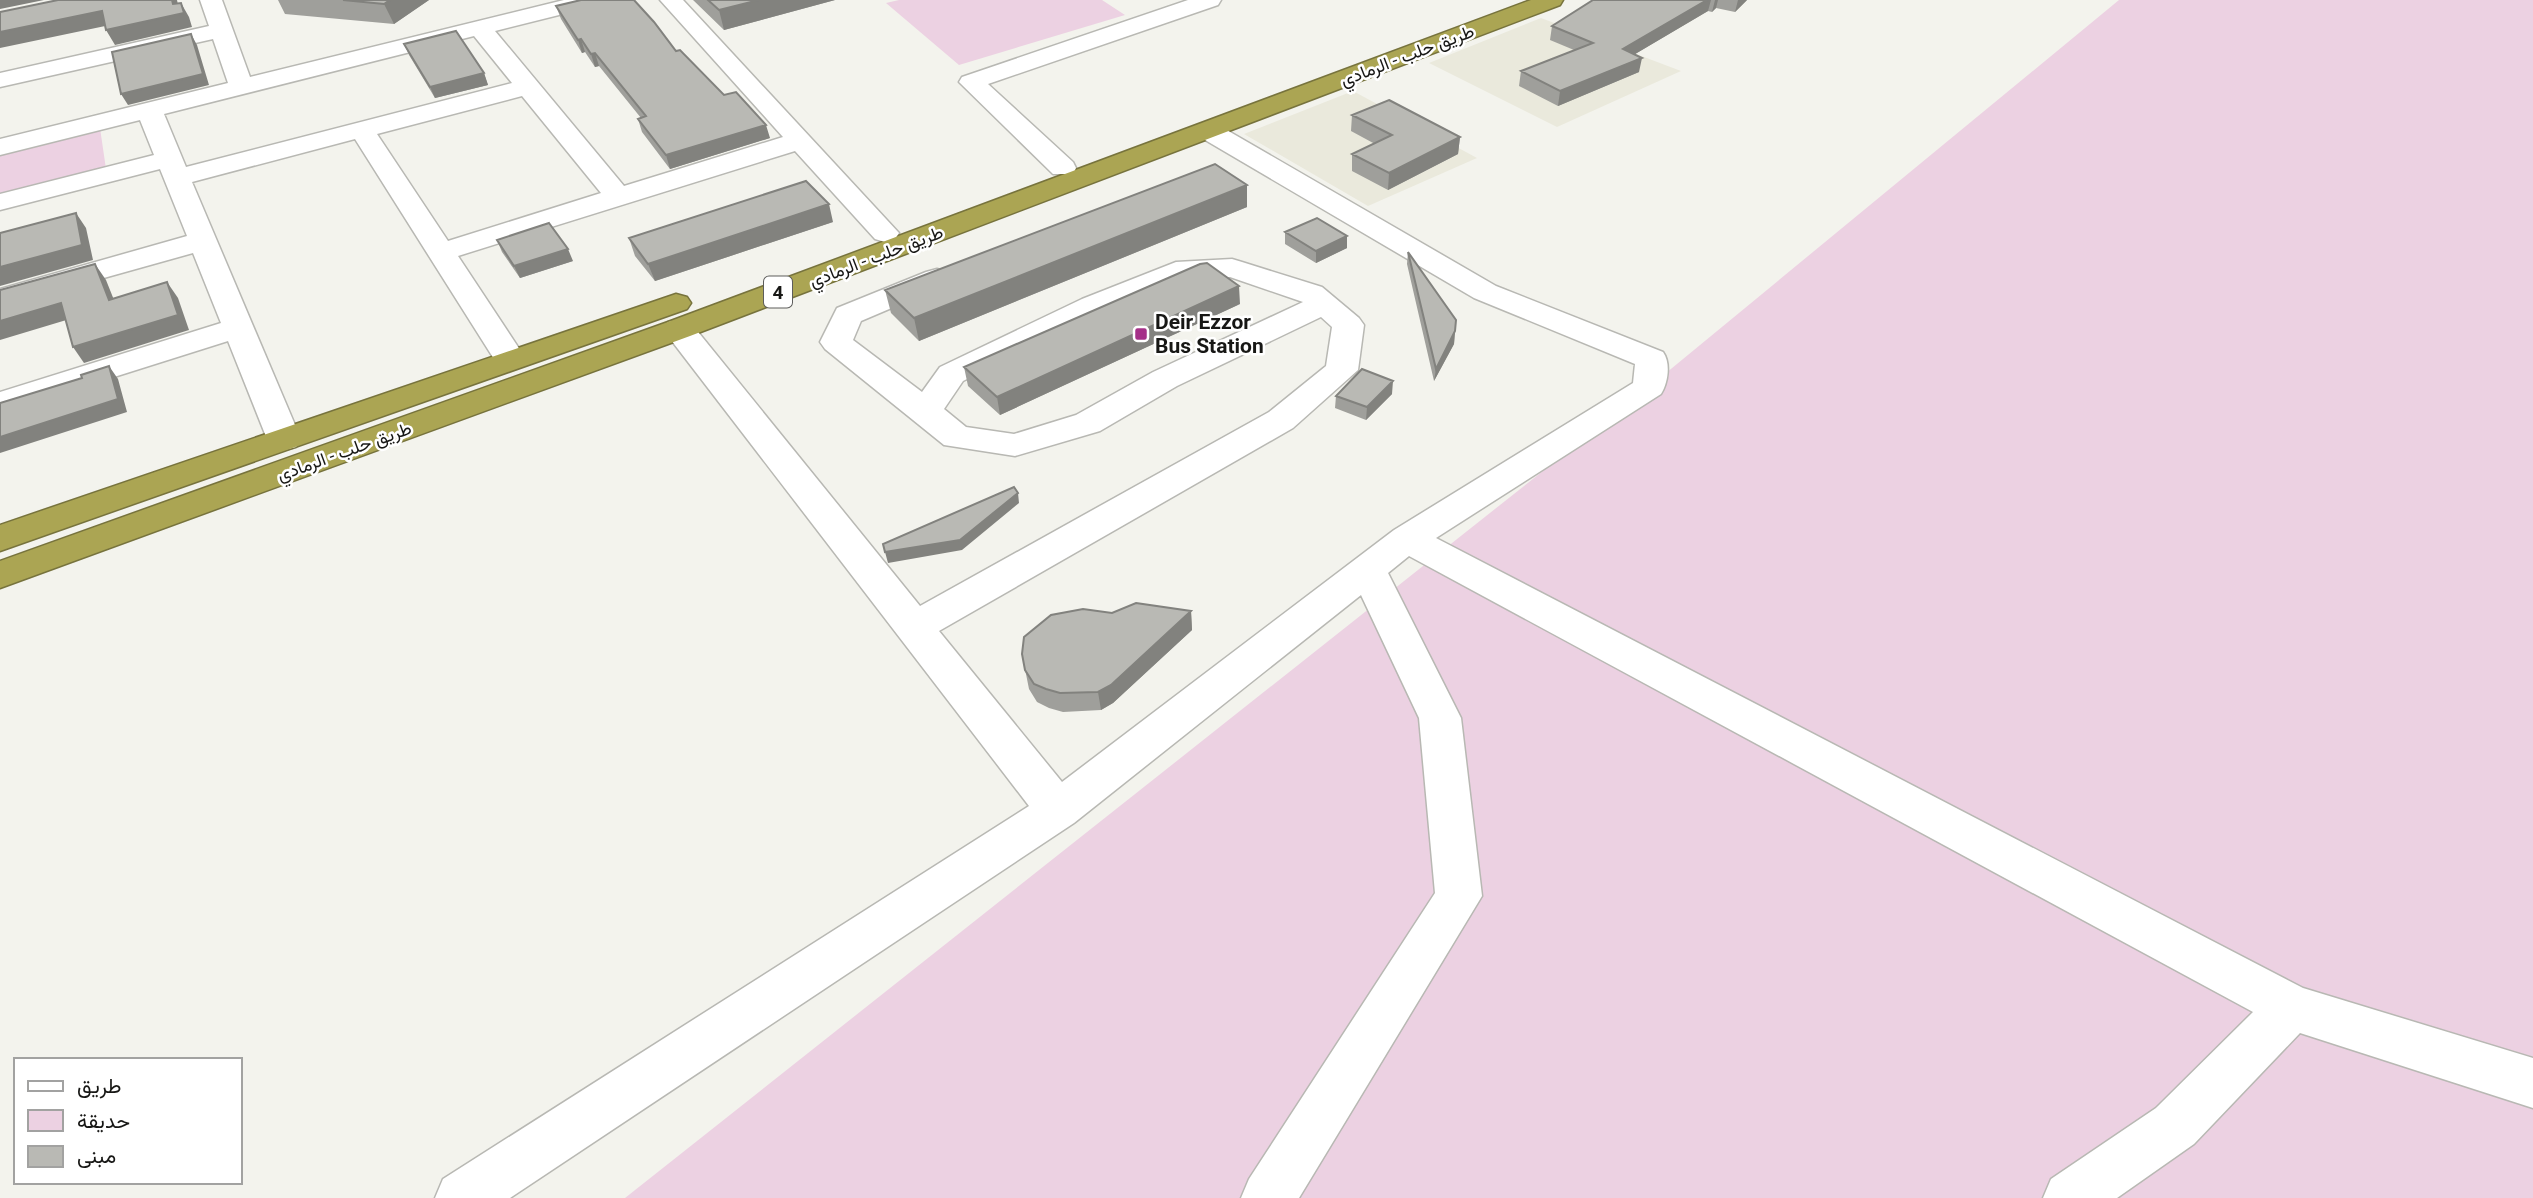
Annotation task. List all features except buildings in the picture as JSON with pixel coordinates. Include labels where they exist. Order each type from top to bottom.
[{"type":"highway","name":"طريق حلب - الرمادي","points":[[0,538],[510,359],[885,233],[1506,0]]},
{"type":"highway","name":"طريق حلب - الرمادي","points":[[0,576],[679,330],[1552,0]]},
{"type":"street","points":[[211,0],[242,89]]},
{"type":"street","points":[[671,0],[885,233]]},
{"type":"street","points":[[1063,168],[971,82],[1139,14],[1210,0]]},
{"type":"street","points":[[0,147],[481,29],[578,1]]},
{"type":"street","points":[[481,29],[618,197]]},
{"type":"street","points":[[0,80],[222,30]]},
{"type":"street","points":[[0,202],[362,130],[530,86]]},
{"type":"street","points":[[149,112],[284,439]]},
{"type":"street","points":[[362,130],[510,359]]},
{"type":"street","points":[[461,1198],[1058,810],[1407,539],[1650,387],[1652,359],[1485,292],[1209,131]]},
{"type":"street","points":[[442,253],[799,141]]},
{"type":"street","points":[[0,298],[202,242]]},
{"type":"street","points":[[962,268],[848,315],[836,342],[956,437],[1015,445],[1088,423],[1165,379],[1324,304]]},
{"type":"street","points":[[913,628],[1281,421],[1342,370],[1348,325],[1311,293],[1232,268],[1176,271],[1093,305],[951,374],[926,411]]},
{"type":"street","points":[[0,403],[238,328]]},
{"type":"street","points":[[679,330],[1058,810]]},
{"type":"street","points":[[1407,539],[2292,1007],[2533,1083]]},
{"type":"street","points":[[1268,1198],[1459,896],[1440,718],[1367,568]]},
{"type":"street","points":[[2070,1198],[2175,1126],[2292,1007]]},
{"type":"shaded area","points":[[1541,18],[1681,71],[1557,127],[1429,63]]},
{"type":"shaded area","points":[[1353,91],[1477,158],[1368,206],[1244,134]]},
{"type":"green space","points":[[899,0],[1102,0],[1125,15],[959,65],[886,3]]},
{"type":"green space","points":[[2119,0],[2533,0],[2533,1198],[625,1198],[1649,387]]},
{"type":"green space","points":[[100,128],[106,169],[0,195],[0,152]]},
{"type":"place","name":"Deir Ezzor Bus Station","points":[[1141,334]]}]
